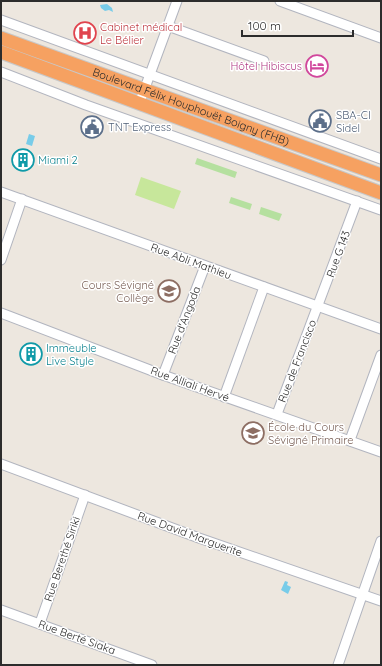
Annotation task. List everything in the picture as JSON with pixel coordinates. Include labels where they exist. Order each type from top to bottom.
[{"type":"highway","points":[[1,30],[112,79]]},
{"type":"highway","name":"Boulevard Félix Houphouët Boigny (FHB)","points":[[1,38],[381,175]]},
{"type":"highway","name":"Boulevard Félix Houphouët Boigny (FHB)","points":[[1,52],[61,76],[381,193]]},
{"type":"highway","points":[[1,62],[61,76]]},
{"type":"street","points":[[139,104],[177,1]]},
{"type":"street","points":[[280,1],[381,38]]},
{"type":"street","points":[[1,20],[381,159]]},
{"type":"street","points":[[168,26],[264,61]]},
{"type":"street","points":[[1,72],[86,105],[381,210]]},
{"type":"street","name":"Rue Abli Mathieu","points":[[1,192],[381,329]]},
{"type":"street","points":[[1,260],[22,200]]},
{"type":"street","name":"Rue G 143","points":[[318,307],[357,202]]},
{"type":"street","name":"Rue d'Angoda","points":[[162,375],[205,266]]},
{"type":"street","points":[[224,397],[264,287]]},
{"type":"street","name":"Rue de Francisco","points":[[277,414],[318,307]]},
{"type":"street","name":"Rue Alliali Hervé","points":[[1,313],[162,375],[277,414],[381,452]]},
{"type":"street","points":[[350,440],[381,355]]},
{"type":"street","name":"Rue David Marguerite","points":[[1,464],[85,494],[199,538],[381,601]]},
{"type":"street","name":"Rue Berethé Siriki","points":[[40,623],[85,494]]},
{"type":"street","points":[[338,665],[381,541]]},
{"type":"street","name":"Rue Berté Siaka","points":[[1,610],[152,665]]},
{"type":"green space","points":[[197,158],[237,172],[235,178],[195,164]]},
{"type":"green space","points":[[141,177],[181,191],[174,209],[135,195]]},
{"type":"green space","points":[[231,197],[252,204],[250,210],[229,203]]},
{"type":"green space","points":[[261,207],[282,214],[279,221],[259,214]]},
{"type":"water","points":[[107,4],[112,8],[113,12],[109,10],[105,11],[101,8],[100,5]]},
{"type":"water","points":[[29,134],[35,136],[32,146],[26,144]]},
{"type":"water","points":[[285,581],[288,582],[287,585],[291,587],[288,594],[281,590]]},
{"type":"place","name":"Cabinet médical Le Bélier","points":[[85,33]]},
{"type":"place","name":"Hôtel Hibiscus","points":[[317,66]]},
{"type":"place","name":"SBA-CI Sidel","points":[[320,121]]},
{"type":"place","name":"TNT Express","points":[[92,127]]},
{"type":"place","name":"Miami 2","points":[[23,160]]},
{"type":"place","name":"Cours Sévigné Collège","points":[[169,291]]},
{"type":"place","name":"Immeuble Live Style","points":[[31,354]]},
{"type":"place","name":"École du Cours Sévigné Primaire","points":[[253,433]]}]
